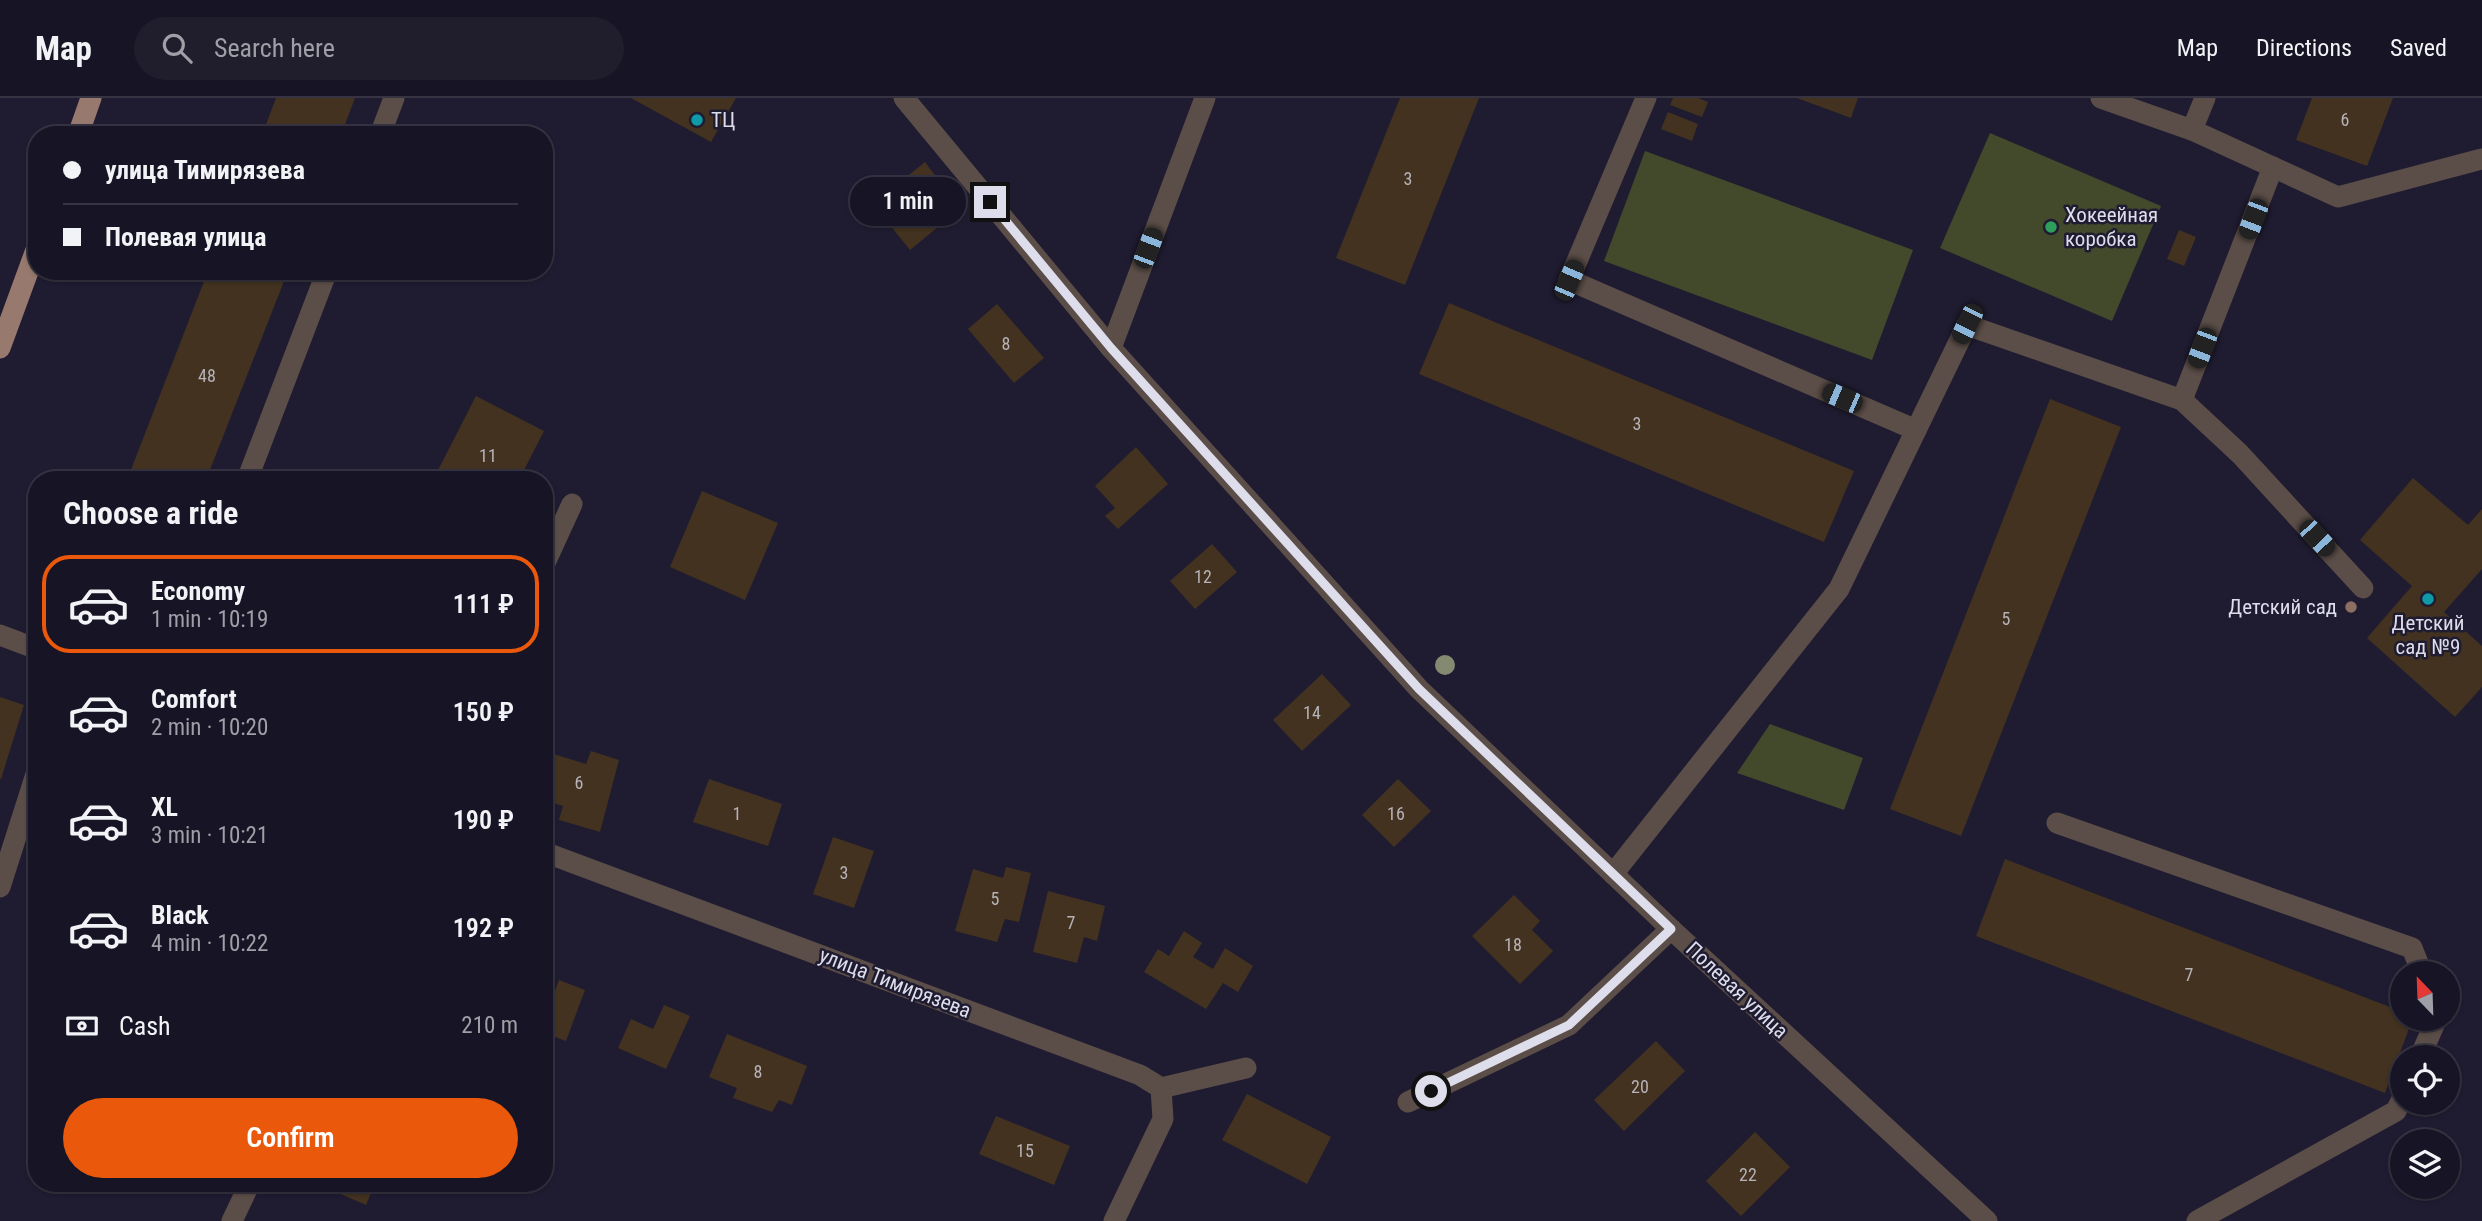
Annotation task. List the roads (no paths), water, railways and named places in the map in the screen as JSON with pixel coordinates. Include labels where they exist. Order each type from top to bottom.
[{"type":"main road","points":[[81,126],[92,98]]},
{"type":"main road","points":[[0,348],[28,272]]},
{"type":"street","points":[[383,126],[394,98]]},
{"type":"street","name":"Полевая улица","points":[[904,98],[1111,348],[1419,689],[1671,929],[1987,1221]]},
{"type":"street","points":[[1111,348],[1205,98]]},
{"type":"street","points":[[1646,98],[1569,280],[1916,430]]},
{"type":"street","points":[[2101,98],[2192,130],[2338,197],[2482,159]]},
{"type":"street","points":[[2192,130],[2205,98]]},
{"type":"street","points":[[2182,400],[2273,167]]},
{"type":"street","points":[[250,471],[324,280]]},
{"type":"street","points":[[1613,874],[1839,589],[1967,324],[2182,400],[2240,454],[2363,588]]},
{"type":"street","points":[[553,545],[572,503]]},
{"type":"street","points":[[0,635],[28,646]]},
{"type":"street","points":[[0,887],[28,799]]},
{"type":"street","points":[[2057,823],[2412,948],[2417,961]]},
{"type":"street","name":"улица Тимирязева","points":[[553,855],[1140,1074],[1161,1088]]},
{"type":"street","points":[[1408,1102],[1569,1025],[1671,929]]},
{"type":"street","points":[[1114,1221],[1163,1119],[1161,1088],[1245,1068]]},
{"type":"street","points":[[2197,1221],[2390,1114]]},
{"type":"street","points":[[232,1221],[246,1192]]},
{"type":"place","name":"ТЦ","points":[[697,120]]},
{"type":"place","name":"Хокеейная коробка","points":[[2051,227]]},
{"type":"place","name":"Детский сад №9","points":[[2428,599]]},
{"type":"place","name":"Детский сад","points":[[2351,607]]}]
